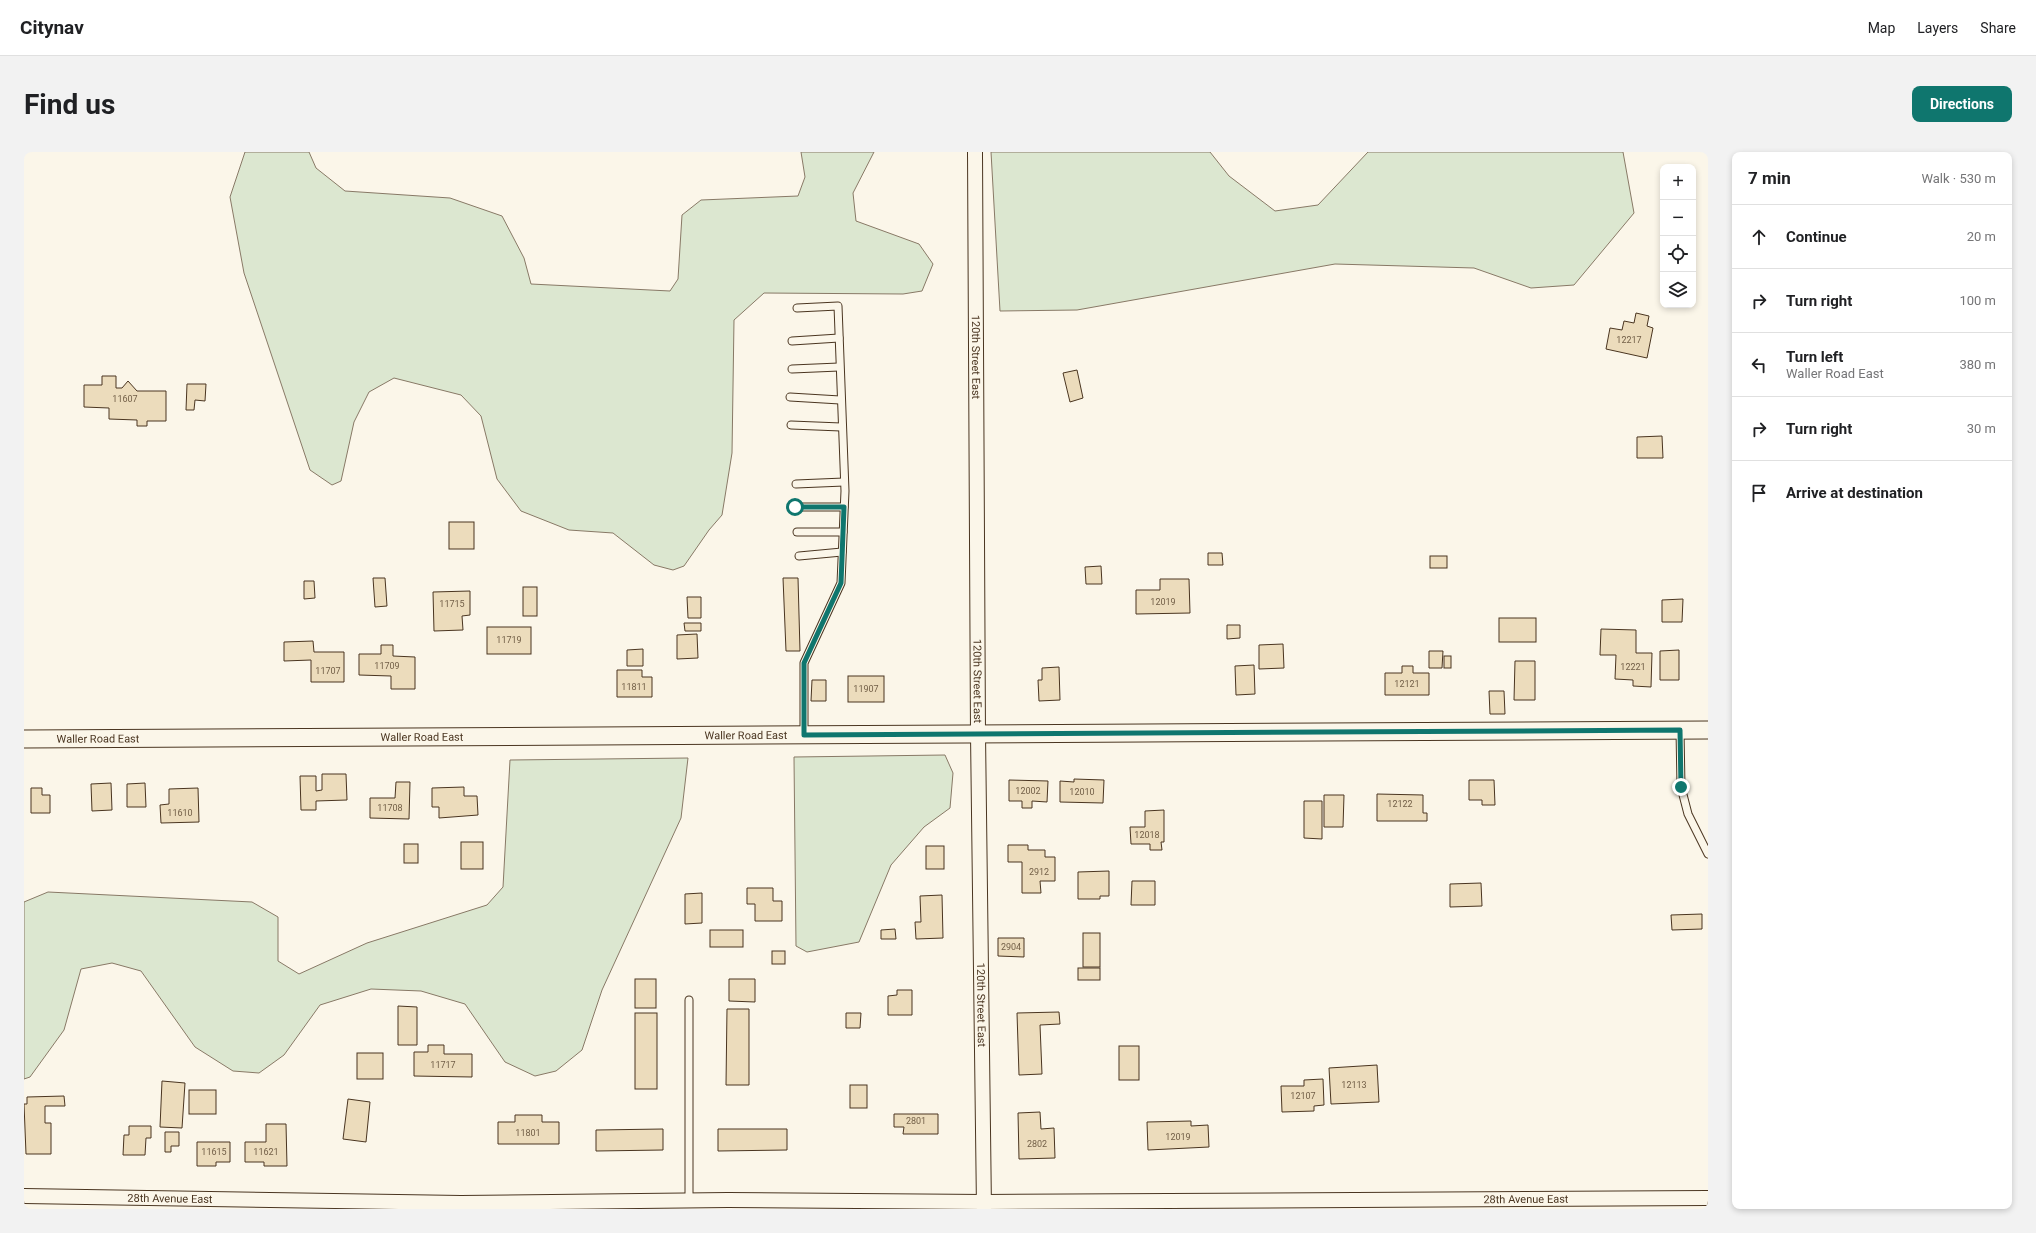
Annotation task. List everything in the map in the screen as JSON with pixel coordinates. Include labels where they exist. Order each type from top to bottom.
[{"type":"street","name":"120th Street East","points":[[975,152],[978,734],[984,1205]]},
{"type":"street","name":"Waller Road East","points":[[24,739],[1708,730]]},
{"type":"street","name":"28th Avenue East","points":[[24,1196],[461,1203],[689,1201],[984,1205],[1708,1198]]},
{"type":"lane","points":[[796,308],[838,306],[840,400],[844,482],[841,583],[804,663],[804,735]]},
{"type":"lane","points":[[792,341],[839,338]]},
{"type":"lane","points":[[792,369],[839,368]]},
{"type":"lane","points":[[790,396],[840,400]]},
{"type":"lane","points":[[791,425],[841,427]]},
{"type":"lane","points":[[796,484],[844,482]]},
{"type":"lane","points":[[795,507],[844,507]]},
{"type":"lane","points":[[797,532],[843,532]]},
{"type":"lane","points":[[799,556],[842,552]]},
{"type":"lane","points":[[1680,730],[1681,787],[1688,814],[1708,854]]},
{"type":"lane","points":[[689,1201],[690,1000]]},
{"type":"green space","points":[[245,152],[309,152],[316,168],[345,191],[450,198],[502,216],[524,258],[531,284],[670,291],[678,279],[682,215],[701,200],[798,196],[805,177],[801,152],[874,152],[853,193],[856,221],[919,244],[933,264],[922,291],[903,294],[764,293],[734,320],[732,453],[722,515],[709,530],[684,566],[673,570],[654,565],[613,533],[569,530],[521,511],[497,479],[481,416],[461,395],[394,378],[369,392],[354,422],[341,481],[332,485],[310,470],[244,273],[230,197]]},
{"type":"green space","points":[[991,152],[1210,152],[1229,176],[1275,211],[1318,205],[1368,152],[1623,152],[1634,213],[1574,285],[1531,288],[1474,268],[1335,264],[1077,310],[1000,311]]},
{"type":"green space","points":[[945,755],[953,773],[950,808],[924,827],[891,865],[859,942],[807,952],[796,946],[794,757]]},
{"type":"green space","points":[[688,758],[681,818],[602,990],[582,1050],[556,1071],[535,1076],[505,1062],[465,1004],[421,991],[371,989],[320,1005],[284,1055],[259,1073],[233,1071],[195,1047],[141,971],[112,963],[81,969],[64,1030],[30,1077],[24,1079],[24,902],[48,892],[252,902],[278,917],[278,961],[299,974],[367,943],[487,905],[503,887],[510,760]]},
{"type":"building","points":[[1636,313],[1649,316],[1647,326],[1653,328],[1647,358],[1606,349],[1610,328],[1622,330],[1624,321],[1634,323]]},
{"type":"building","points":[[1077,370],[1083,398],[1070,402],[1063,373]]},
{"type":"building","points":[[102,376],[116,376],[116,388],[122,388],[128,381],[137,391],[166,391],[166,421],[147,421],[147,426],[137,426],[137,420],[109,419],[109,408],[84,407],[84,385],[102,385]]},
{"type":"building","points":[[187,384],[206,384],[205,401],[195,400],[194,410],[186,410]]},
{"type":"building","points":[[1662,436],[1663,458],[1637,458],[1637,437]]},
{"type":"building","points":[[449,522],[474,522],[474,549],[449,549]]},
{"type":"building","points":[[1208,553],[1222,553],[1223,565],[1208,565]]},
{"type":"building","points":[[1430,556],[1447,556],[1447,568],[1430,568]]},
{"type":"building","points":[[1101,566],[1102,584],[1086,584],[1085,567]]},
{"type":"building","points":[[373,578],[385,578],[387,606],[375,607]]},
{"type":"building","points":[[783,578],[798,578],[800,651],[786,651]]},
{"type":"building","points":[[1160,579],[1189,579],[1190,613],[1136,614],[1136,590],[1160,590]]},
{"type":"building","points":[[304,581],[314,581],[315,598],[304,599]]},
{"type":"building","points":[[523,587],[537,587],[537,616],[523,616]]},
{"type":"building","points":[[470,591],[470,615],[462,616],[463,630],[434,631],[433,592]]},
{"type":"building","points":[[687,597],[701,597],[701,618],[688,618]]},
{"type":"building","points":[[1683,599],[1682,622],[1662,622],[1662,600]]},
{"type":"building","points":[[1499,618],[1536,618],[1536,642],[1499,642]]},
{"type":"building","points":[[684,623],[701,623],[701,631],[685,631]]},
{"type":"building","points":[[1227,625],[1240,625],[1240,638],[1227,639]]},
{"type":"building","points":[[487,627],[531,627],[531,654],[487,654]]},
{"type":"building","points":[[1601,629],[1636,630],[1636,653],[1652,653],[1651,687],[1633,686],[1633,680],[1615,679],[1616,655],[1600,655]]},
{"type":"building","points":[[697,634],[698,658],[677,659],[677,635]]},
{"type":"building","points":[[313,641],[314,652],[344,652],[344,682],[311,682],[311,660],[284,661],[284,642]]},
{"type":"building","points":[[1283,644],[1284,668],[1259,669],[1259,645]]},
{"type":"building","points":[[381,645],[393,645],[393,656],[415,657],[415,689],[391,689],[391,676],[359,675],[359,654],[381,654]]},
{"type":"building","points":[[643,649],[643,666],[627,666],[627,650]]},
{"type":"building","points":[[1679,650],[1679,680],[1660,680],[1660,651]]},
{"type":"building","points":[[1429,651],[1443,651],[1442,668],[1429,668]]},
{"type":"building","points":[[1444,656],[1451,656],[1451,668],[1444,668]]},
{"type":"building","points":[[1515,661],[1535,661],[1535,700],[1514,700]]},
{"type":"building","points":[[1254,665],[1255,694],[1236,695],[1235,666]]},
{"type":"building","points":[[1402,666],[1413,666],[1413,673],[1429,673],[1429,695],[1385,695],[1385,673],[1402,673]]},
{"type":"building","points":[[1059,667],[1060,700],[1039,701],[1038,680],[1042,680],[1042,668]]},
{"type":"building","points":[[617,670],[642,670],[642,677],[652,677],[652,697],[617,697]]},
{"type":"building","points":[[848,676],[884,676],[884,702],[848,702]]},
{"type":"building","points":[[812,680],[826,680],[826,701],[811,701]]},
{"type":"building","points":[[1489,691],[1504,691],[1505,714],[1490,714]]},
{"type":"building","points":[[322,774],[346,774],[347,800],[316,801],[316,810],[301,810],[300,776],[316,776],[316,791],[322,790]]},
{"type":"building","points":[[1074,779],[1104,780],[1103,803],[1060,802],[1060,781],[1074,782]]},
{"type":"building","points":[[1009,780],[1048,781],[1047,802],[1032,801],[1032,808],[1022,808],[1022,801],[1009,801]]},
{"type":"building","points":[[1469,780],[1494,780],[1495,805],[1482,805],[1482,800],[1469,800]]},
{"type":"building","points":[[396,782],[410,782],[409,819],[370,818],[370,798],[395,798]]},
{"type":"building","points":[[111,783],[112,810],[92,811],[91,784]]},
{"type":"building","points":[[145,783],[146,807],[127,807],[127,784]]},
{"type":"building","points":[[464,787],[464,796],[477,796],[478,815],[439,818],[439,807],[432,807],[432,788]]},
{"type":"building","points":[[31,788],[42,788],[42,795],[50,795],[50,813],[31,813]]},
{"type":"building","points":[[198,788],[199,822],[161,823],[160,805],[169,804],[169,789]]},
{"type":"building","points":[[1377,794],[1423,795],[1423,813],[1427,813],[1427,821],[1377,821]]},
{"type":"building","points":[[1324,795],[1344,795],[1343,827],[1324,827]]},
{"type":"building","points":[[1304,801],[1322,801],[1322,839],[1304,838]]},
{"type":"building","points":[[1164,810],[1164,842],[1161,842],[1162,850],[1150,850],[1150,844],[1131,844],[1130,827],[1145,827],[1145,811]]},
{"type":"building","points":[[461,842],[483,842],[483,869],[461,869]]},
{"type":"building","points":[[404,844],[418,844],[418,863],[404,863]]},
{"type":"building","points":[[1008,845],[1028,845],[1028,850],[1045,850],[1045,857],[1055,857],[1055,881],[1040,881],[1041,893],[1022,893],[1022,862],[1008,862]]},
{"type":"building","points":[[926,846],[944,846],[944,869],[926,869]]},
{"type":"building","points":[[1109,871],[1109,896],[1100,896],[1100,899],[1078,899],[1078,872]]},
{"type":"building","points":[[1132,881],[1155,881],[1155,905],[1131,905]]},
{"type":"building","points":[[1481,883],[1482,906],[1450,907],[1450,884]]},
{"type":"building","points":[[747,888],[773,888],[773,901],[782,901],[782,921],[755,921],[755,904],[747,904]]},
{"type":"building","points":[[702,893],[702,923],[685,924],[685,894]]},
{"type":"building","points":[[942,895],[943,938],[916,939],[915,922],[921,922],[920,896]]},
{"type":"building","points":[[1702,914],[1702,929],[1672,930],[1671,915]]},
{"type":"building","points":[[895,929],[896,939],[881,939],[881,930]]},
{"type":"building","points":[[710,930],[743,930],[743,947],[710,947]]},
{"type":"building","points":[[1083,933],[1100,933],[1100,967],[1083,967]]},
{"type":"building","points":[[998,938],[1024,938],[1024,957],[998,956]]},
{"type":"building","points":[[772,951],[785,951],[785,964],[772,964]]},
{"type":"building","points":[[1078,968],[1100,968],[1100,980],[1078,980]]},
{"type":"building","points":[[635,979],[656,979],[656,1008],[635,1008]]},
{"type":"building","points":[[729,979],[755,979],[755,1002],[729,1001]]},
{"type":"building","points":[[897,990],[912,990],[912,1015],[888,1015],[888,996],[897,995]]},
{"type":"building","points":[[398,1006],[417,1007],[417,1045],[398,1045]]},
{"type":"building","points":[[727,1009],[749,1009],[749,1085],[726,1085]]},
{"type":"building","points":[[1059,1012],[1060,1024],[1040,1025],[1042,1074],[1019,1075],[1017,1013]]},
{"type":"building","points":[[635,1013],[657,1013],[657,1089],[635,1089]]},
{"type":"building","points":[[846,1013],[861,1013],[860,1028],[846,1028]]},
{"type":"building","points":[[428,1045],[444,1045],[444,1054],[472,1054],[472,1077],[414,1076],[414,1052],[428,1052]]},
{"type":"building","points":[[1119,1046],[1139,1046],[1139,1080],[1119,1080]]},
{"type":"building","points":[[357,1053],[383,1053],[383,1079],[357,1079]]},
{"type":"building","points":[[1377,1065],[1379,1102],[1331,1104],[1329,1068]]},
{"type":"building","points":[[1323,1079],[1324,1105],[1314,1106],[1314,1111],[1282,1112],[1281,1086],[1304,1086],[1304,1080]]},
{"type":"building","points":[[162,1081],[185,1083],[182,1128],[160,1127]]},
{"type":"building","points":[[850,1085],[867,1085],[867,1108],[850,1108]]},
{"type":"building","points":[[189,1090],[216,1090],[216,1114],[189,1114]]},
{"type":"building","points":[[64,1096],[65,1106],[45,1106],[45,1123],[51,1123],[51,1154],[26,1154],[24,1104],[27,1104],[27,1097]]},
{"type":"building","points":[[348,1099],[370,1102],[366,1142],[343,1139]]},
{"type":"building","points":[[1040,1112],[1041,1129],[1054,1128],[1055,1158],[1019,1159],[1018,1113]]},
{"type":"building","points":[[894,1114],[938,1114],[938,1134],[903,1134],[904,1127],[894,1127]]},
{"type":"building","points":[[515,1115],[542,1115],[542,1122],[559,1122],[559,1144],[498,1144],[498,1122],[515,1122]]},
{"type":"building","points":[[1191,1121],[1191,1126],[1208,1125],[1209,1147],[1148,1150],[1147,1122]]},
{"type":"building","points":[[266,1124],[286,1124],[287,1166],[264,1166],[264,1162],[245,1162],[245,1142],[266,1142]]},
{"type":"building","points":[[129,1126],[151,1126],[151,1138],[146,1138],[145,1155],[123,1155],[124,1135],[129,1135]]},
{"type":"building","points":[[663,1129],[663,1150],[596,1151],[596,1130]]},
{"type":"building","points":[[718,1129],[787,1129],[787,1150],[718,1151]]},
{"type":"building","points":[[165,1132],[179,1132],[179,1146],[171,1146],[171,1152],[165,1152]]},
{"type":"building","points":[[197,1142],[230,1142],[230,1162],[216,1162],[216,1166],[197,1166]]},
{"type":"route","points":[[795,507],[844,507],[841,583],[804,663],[804,735],[1680,730],[1681,787]]}]
